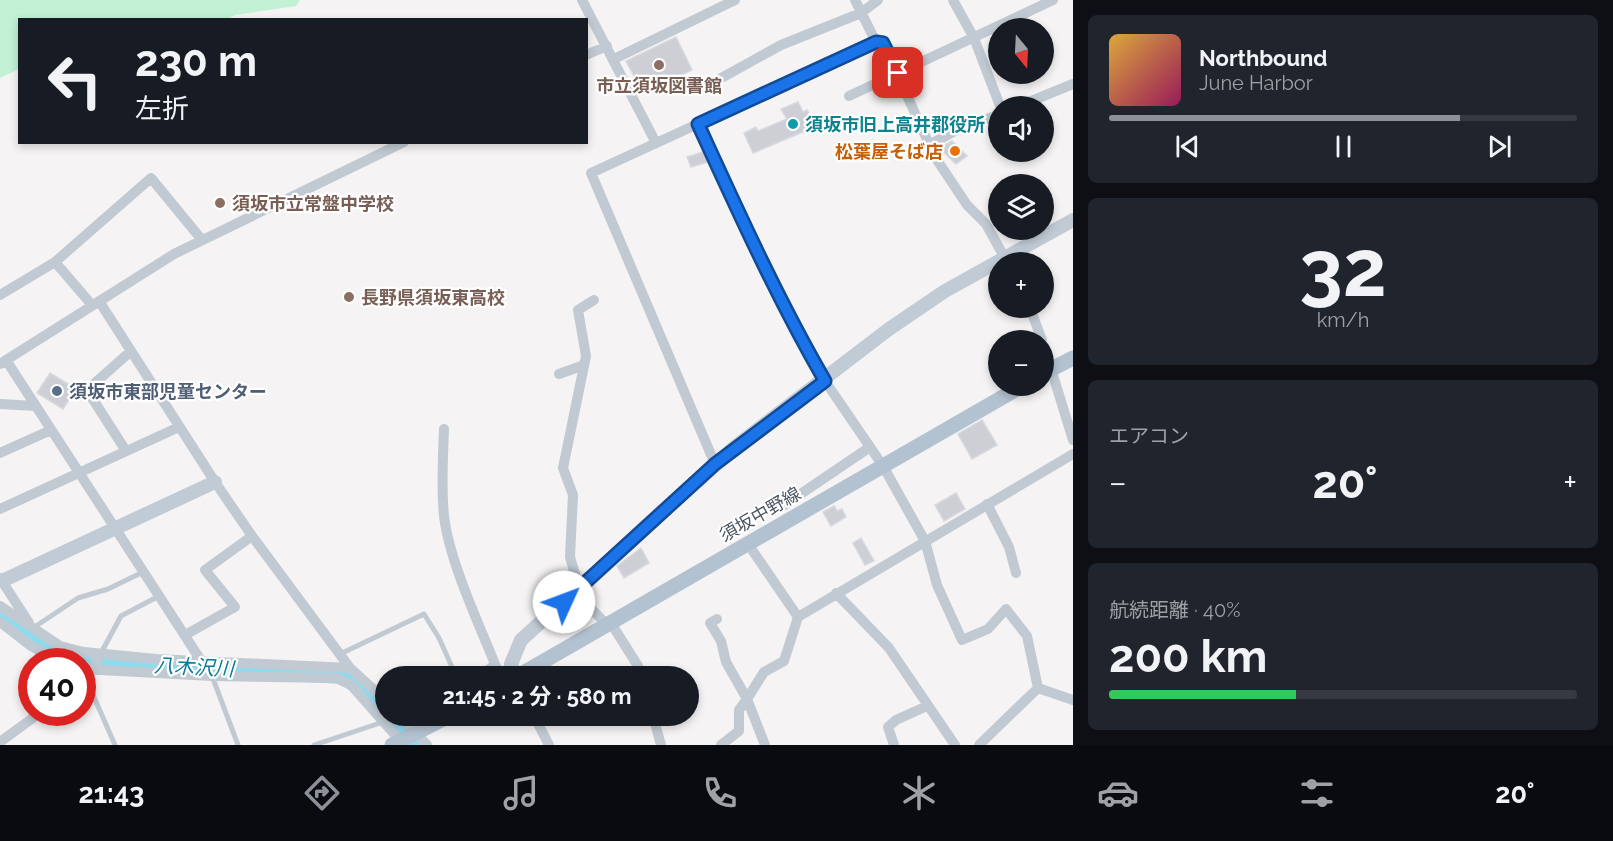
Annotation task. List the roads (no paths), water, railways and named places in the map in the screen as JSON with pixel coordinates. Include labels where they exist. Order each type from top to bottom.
[{"type":"main road","points":[[1054,368],[1073,358]]},
{"type":"main road","name":"須坂中野線","points":[[533,666],[1005,396]]},
{"type":"main road","points":[[408,739],[431,726]]},
{"type":"street","points":[[582,0],[656,143]]},
{"type":"street","points":[[614,59],[735,0]]},
{"type":"street","points":[[855,0],[876,42]]},
{"type":"street","points":[[705,87],[781,45],[861,13],[879,0]]},
{"type":"street","points":[[953,0],[974,38],[996,96]]},
{"type":"street","points":[[849,96],[1053,0]]},
{"type":"street","points":[[715,464],[591,173],[876,42],[883,43],[935,157],[967,205],[986,224],[1002,252]]},
{"type":"street","points":[[588,54],[607,46]]},
{"type":"street","points":[[1044,96],[1073,84]]},
{"type":"street","points":[[931,144],[962,127],[988,119]]},
{"type":"street","points":[[698,124],[760,260],[794,328],[825,381],[883,466],[925,541],[937,585],[962,640],[987,629],[1006,609],[1027,636],[1038,688]]},
{"type":"street","points":[[375,713],[351,685],[336,678],[213,668],[200,659],[36,406],[3,362],[174,254],[400,144]]},
{"type":"street","points":[[0,295],[55,262],[151,178],[202,240]]},
{"type":"street","points":[[1018,252],[1073,220]]},
{"type":"street","points":[[55,262],[95,303],[131,351],[252,536],[350,668],[375,691]]},
{"type":"street","points":[[512,666],[521,640],[715,464],[899,323],[945,291],[988,268]]},
{"type":"street","points":[[594,300],[578,310],[586,356],[563,468],[573,495],[570,557],[577,590],[609,624],[638,666]]},
{"type":"street","points":[[126,451],[87,390],[131,351]]},
{"type":"street","points":[[559,374],[584,365]]},
{"type":"street","points":[[1054,390],[1073,440]]},
{"type":"street","points":[[0,404],[36,406]]},
{"type":"street","points":[[0,509],[179,427]]},
{"type":"street","points":[[444,429],[442,482],[444,519],[467,593],[496,666]]},
{"type":"street","points":[[0,453],[51,430]]},
{"type":"street","points":[[783,506],[870,447]]},
{"type":"street","points":[[721,745],[739,731],[739,710],[764,672],[784,661],[798,617],[1073,454]]},
{"type":"street","points":[[33,628],[1,579],[116,529],[215,482]]},
{"type":"street","points":[[987,504],[1009,547],[1016,573]]},
{"type":"street","points":[[185,635],[236,608],[205,570],[252,536]]},
{"type":"street","points":[[748,544],[798,617]]},
{"type":"street","points":[[836,593],[889,648],[955,745]]},
{"type":"street","points":[[0,606],[60,646],[100,655],[200,659]]},
{"type":"street","points":[[717,619],[710,623],[721,641],[726,662],[747,699],[765,745]]},
{"type":"street","points":[[0,622],[35,648]]},
{"type":"street","points":[[96,662],[100,655]]},
{"type":"street","points":[[96,675],[213,668],[350,668]]},
{"type":"street","points":[[1038,688],[1073,700]]},
{"type":"street","points":[[979,745],[1038,688]]},
{"type":"street","points":[[894,745],[888,727],[896,720],[927,706]]},
{"type":"street","points":[[0,742],[22,726]]},
{"type":"street","points":[[389,726],[408,739],[416,726]]},
{"type":"street","points":[[539,726],[549,745]]},
{"type":"street","points":[[656,726],[661,745]]},
{"type":"lane","points":[[33,628],[78,598],[108,589],[143,572]]},
{"type":"lane","points":[[100,655],[121,616],[159,596]]},
{"type":"lane","points":[[340,654],[424,614],[440,638],[452,666]]},
{"type":"lane","points":[[213,668],[238,745]]},
{"type":"lane","points":[[96,696],[115,745]]},
{"type":"lane","points":[[314,745],[375,725]]},
{"type":"waterway","name":"八木沢川","points":[[0,614],[54,652],[82,661],[344,675],[364,690],[375,702]]},
{"type":"waterway","name":"八木沢川","points":[[396,726],[413,745]]},
{"type":"place","name":"市立須坂図書館","points":[[659,65]]},
{"type":"place","name":"須坂市旧上高井郡役所","points":[[793,124]]},
{"type":"place","name":"松葉屋そば店","points":[[955,151]]},
{"type":"place","name":"須坂市立常盤中学校","points":[[220,203]]},
{"type":"place","name":"長野県須坂東高校","points":[[349,297]]},
{"type":"place","name":"須坂市東部児童センター","points":[[57,391]]}]
